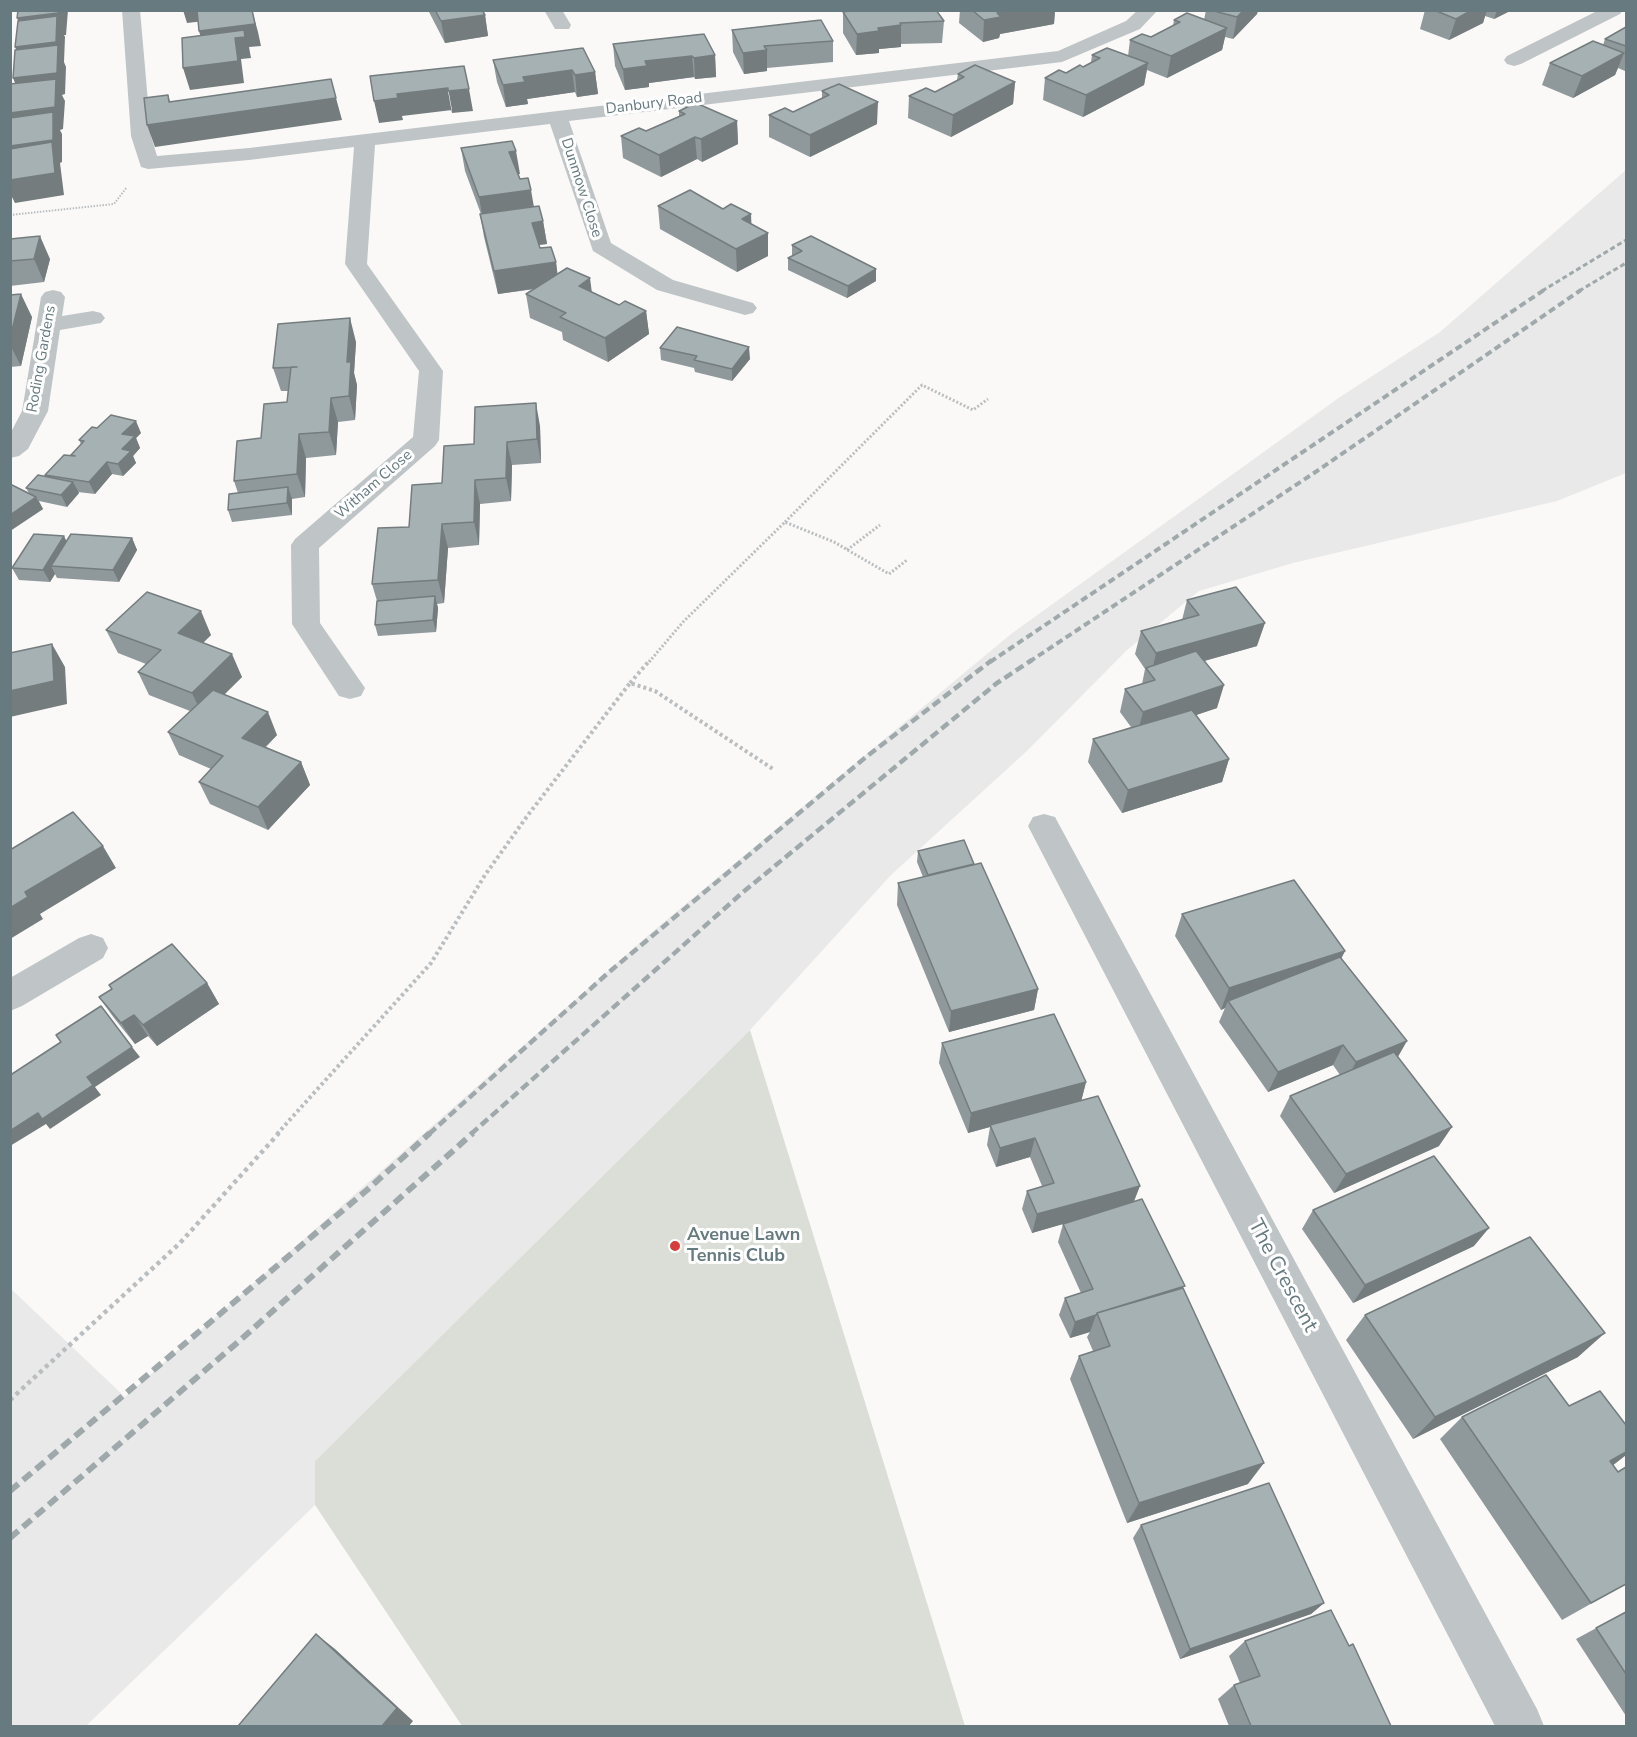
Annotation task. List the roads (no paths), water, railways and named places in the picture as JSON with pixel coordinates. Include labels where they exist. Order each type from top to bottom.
[{"type":"street","name":"Danbury Road","points":[[131,10],[141,136],[148,163],[249,154],[1062,56],[1133,25],[1149,10]]},
{"type":"street","points":[[1514,60],[1614,10]]},
{"type":"street","name":"Dunmow Close","points":[[557,116],[601,246],[665,285],[745,308]]},
{"type":"street","name":"Witham Close","points":[[350,688],[306,624],[305,545],[426,440],[431,371],[356,264],[365,140]]},
{"type":"street","name":"Roding Gardens","points":[[10,450],[19,443],[35,411],[53,297]]},
{"type":"street","points":[[48,325],[93,318]]},
{"type":"street","name":"The Crescent","points":[[1044,826],[1520,1726]]},
{"type":"street","points":[[10,996],[91,948]]},
{"type":"railway","points":[[1542,291],[1626,240]]},
{"type":"railway","points":[[1579,291],[1626,263]]},
{"type":"railway","points":[[990,662],[1544,290]]},
{"type":"railway","points":[[1029,662],[1314,473],[1581,290]]},
{"type":"railway","points":[[429,1134],[608,973],[866,757],[992,660]]},
{"type":"railway","points":[[471,1134],[742,893],[997,683],[1032,660]]},
{"type":"railway","points":[[10,1491],[367,1190],[430,1133]]},
{"type":"railway","points":[[10,1538],[238,1342],[473,1133]]},
{"type":"place","name":"Avenue Lawn Tennis Club","points":[[675,1246]]}]
